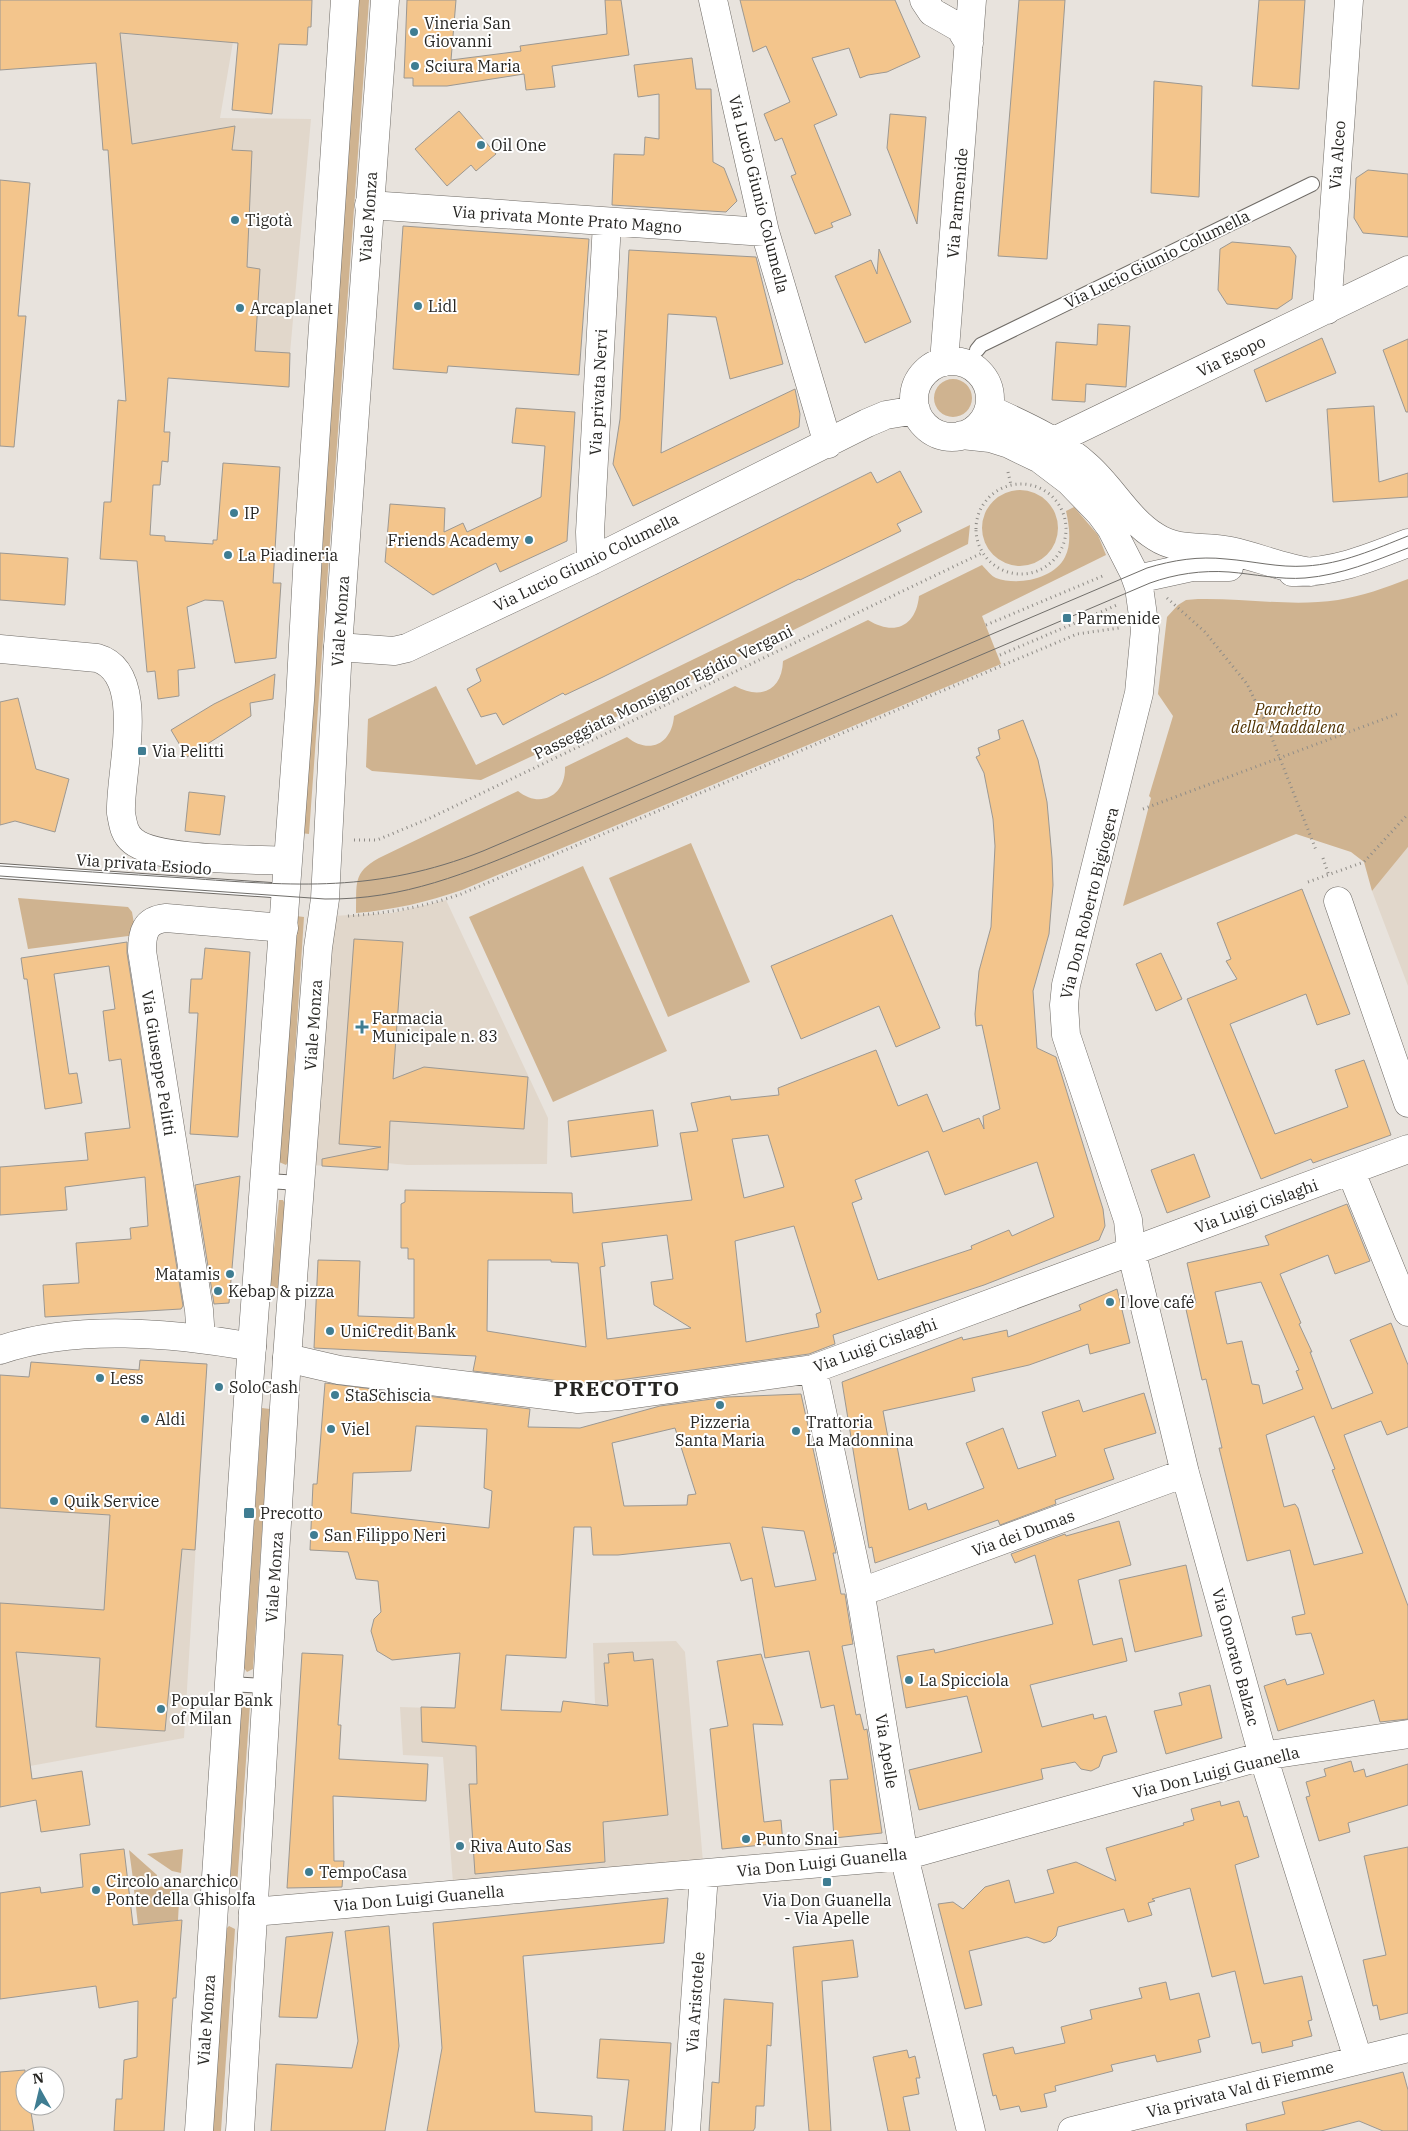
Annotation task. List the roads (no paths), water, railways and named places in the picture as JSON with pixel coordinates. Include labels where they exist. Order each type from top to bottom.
[{"type":"street","name":"Viale Monza","points":[[199,2131],[252,1347],[266,1181],[287,861],[300,700],[309,534],[345,0]]},
{"type":"street","name":"Viale Monza","points":[[240,2131],[287,1358],[326,863],[338,647],[369,205],[386,0]]},
{"type":"street","name":"Via Lucio Giunio Columella","points":[[713,0],[765,232],[828,444]]},
{"type":"street","points":[[924,0],[932,12],[960,28],[969,44]]},
{"type":"street","name":"Via Parmenide","points":[[944,362],[972,0]]},
{"type":"street","name":"Via Alceo","points":[[1326,310],[1349,0]]},
{"type":"street","name":"Via privata Monte Prato Magno","points":[[369,205],[607,223],[748,229],[765,232]]},
{"type":"street","name":"Via privata Nervi","points":[[591,561],[590,532],[607,223]]},
{"type":"street","name":"Via Esopo","points":[[1047,450],[1408,270]]},
{"type":"street","points":[[962,435],[979,426],[989,408],[989,389],[980,373],[960,362],[944,362],[932,367],[922,376],[915,393],[916,410],[924,424],[935,432],[949,436],[962,435],[997,440],[1047,450],[1087,465],[1140,524],[1154,536],[1179,547],[1230,551],[1282,567],[1311,572]]},
{"type":"street","points":[[989,408],[1047,450],[1100,512],[1120,542],[1137,580],[1184,568],[1209,566],[1311,572],[1350,565],[1408,543]]},
{"type":"street","name":"Via Lucio Giunio Columella","points":[[338,647],[394,650],[407,648],[591,561],[886,415],[916,410]]},
{"type":"street","name":"Via Don Roberto Bigiogera","points":[[1131,1250],[1127,1215],[1068,1044],[1064,1005],[1068,976],[1091,894],[1138,699],[1144,653],[1144,623],[1137,580]]},
{"type":"street","points":[[0,649],[97,658],[114,668],[125,688],[127,727],[121,805],[122,821],[128,836],[146,848],[179,855],[326,863]]},
{"type":"street","points":[[1338,900],[1408,1103]]},
{"type":"street","name":"Via Giuseppe Pelitti","points":[[201,1339],[200,1314],[142,957],[144,931],[152,922],[166,918],[284,928]]},
{"type":"street","name":"Via Luigi Cislaghi","points":[[0,1350],[27,1342],[69,1335],[104,1334],[201,1339],[252,1347],[287,1358],[339,1370],[578,1399],[620,1396],[813,1369],[1131,1250],[1351,1172],[1408,1149]]},
{"type":"street","points":[[1351,1172],[1408,1312]]},
{"type":"street","name":"Via Onorato Balzac","points":[[1131,1250],[1185,1473],[1263,1756],[1358,2059]]},
{"type":"street","name":"Via Apelle","points":[[813,1369],[860,1590],[904,1856],[971,2131]]},
{"type":"street","name":"Via dei Dumas","points":[[860,1590],[875,1587],[1185,1473]]},
{"type":"street","name":"Via Don Luigi Guanella","points":[[253,1912],[904,1856],[1263,1756],[1408,1734]]},
{"type":"street","name":"Via Aristotele","points":[[686,2131],[704,1874]]},
{"type":"street","points":[[214,1910],[253,1912]]},
{"type":"street","name":"Via privata Val di Fiemme","points":[[1072,2131],[1408,2048]]},
{"type":"lane","name":"Via Lucio Giunio Columella","points":[[977,350],[981,345],[1312,184]]},
{"type":"lane","name":"Via privata Esiodo","points":[[0,871],[286,891]]},
{"type":"lane","points":[[266,1181],[301,1183]]},
{"type":"lane","points":[[229,1684],[267,1686]]},
{"type":"tram line","points":[[0,866],[300,884],[371,880],[407,874],[444,865],[483,851],[1147,568],[1196,558],[1216,558],[1286,566],[1319,565],[1358,555],[1408,536]]},
{"type":"tram line","points":[[0,876],[325,899],[382,895],[408,890],[435,883],[512,854],[1150,583],[1169,577],[1199,572],[1229,572],[1305,578],[1332,574],[1358,567],[1408,548]]},
{"type":"place","name":"Vineria San Giovanni","points":[[414,32]]},
{"type":"place","name":"Sciura Maria","points":[[415,66]]},
{"type":"place","name":"Oil One","points":[[481,145]]},
{"type":"place","name":"Tigotà","points":[[235,220]]},
{"type":"place","name":"Lidl","points":[[418,306]]},
{"type":"place","name":"Arcaplanet","points":[[240,308]]},
{"type":"place","name":"IP","points":[[234,513]]},
{"type":"place","name":"Friends Academy","points":[[529,540]]},
{"type":"place","name":"La Piadineria","points":[[228,555]]},
{"type":"place","name":"Parmenide","points":[[1067,618]]},
{"type":"place","name":"Via Pelitti","points":[[142,751]]},
{"type":"place","name":"Farmacia Municipale n. 83","points":[[362,1027]]},
{"type":"place","name":"Matamis","points":[[230,1274]]},
{"type":"place","name":"Kebap & pizza","points":[[218,1291]]},
{"type":"place","name":"I love café","points":[[1110,1302]]},
{"type":"place","name":"UniCredit Bank","points":[[330,1331]]},
{"type":"place","name":"Less","points":[[100,1378]]},
{"type":"place","name":"SoloCash","points":[[219,1387]]},
{"type":"place","name":"StaSchiscia","points":[[335,1395]]},
{"type":"place","name":"Pizzeria Santa Maria","points":[[720,1405]]},
{"type":"place","name":"Aldi","points":[[145,1419]]},
{"type":"place","name":"Viel","points":[[331,1429]]},
{"type":"place","name":"Trattoria La Madonnina","points":[[796,1431]]},
{"type":"place","name":"Quik Service","points":[[54,1501]]},
{"type":"place","name":"Precotto","points":[[249,1513]]},
{"type":"place","name":"San Filippo Neri","points":[[314,1535]]},
{"type":"place","name":"La Spicciola","points":[[909,1680]]},
{"type":"place","name":"Popular Bank of Milan","points":[[161,1709]]},
{"type":"place","name":"Punto Snai","points":[[746,1839]]},
{"type":"place","name":"Riva Auto Sas","points":[[460,1846]]},
{"type":"place","name":"TempoCasa","points":[[309,1872]]},
{"type":"place","name":"Via Don Guanella - Via Apelle","points":[[827,1882]]},
{"type":"place","name":"Circolo anarchico Ponte della Ghisolfa","points":[[96,1890]]},
{"type":"district","name":"PRECOTTO","points":[[617,1388]]},
{"type":"park label","name":"Parchetto della Maddalena","points":[[1288,718]]}]
